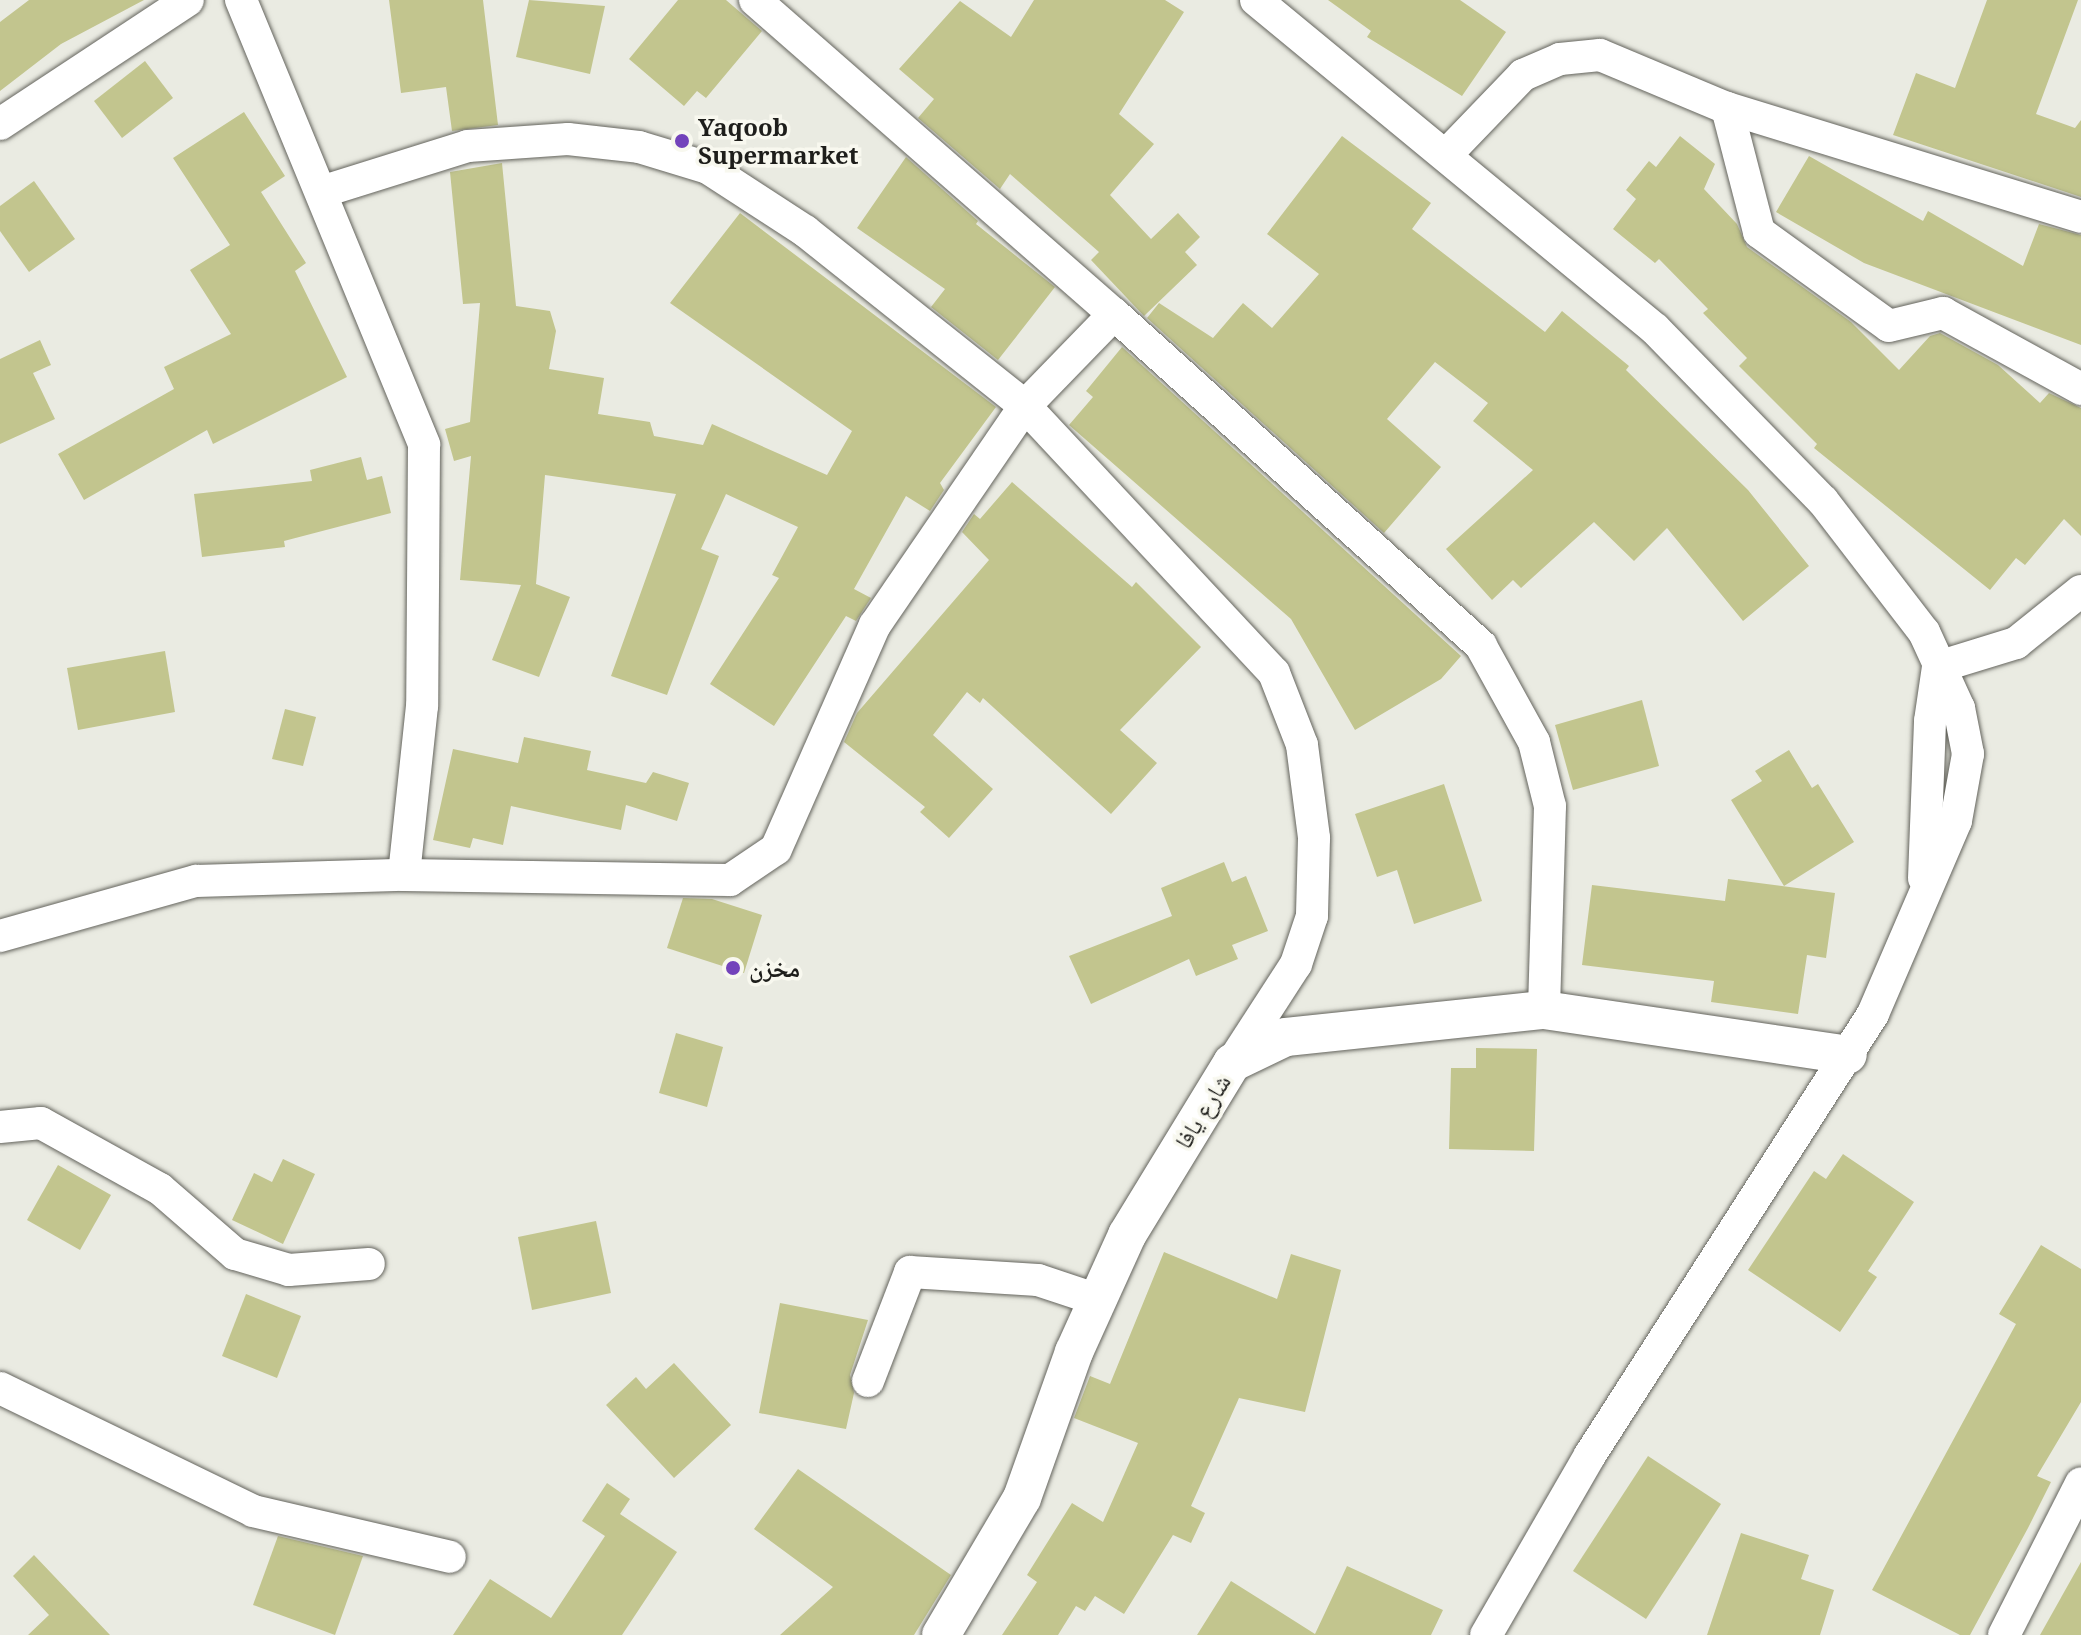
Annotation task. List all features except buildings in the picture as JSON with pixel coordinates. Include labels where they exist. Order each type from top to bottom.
[{"type":"street","points":[[0,124],[188,0]]},
{"type":"street","points":[[241,0],[424,445],[422,706],[404,875]]},
{"type":"street","points":[[755,0],[1114,314],[1481,646],[1534,742],[1550,806],[1544,1010]]},
{"type":"street","points":[[1256,0],[1655,329],[1823,501],[1916,621],[1938,667],[1930,721],[1923,909],[1873,1014],[1590,1455],[1486,1635]]},
{"type":"street","points":[[1446,155],[1523,75],[1560,59],[1600,55],[1727,108],[2081,217]]},
{"type":"street","points":[[1727,108],[1759,232],[1889,326],[1943,313],[2081,389]]},
{"type":"street","points":[[321,192],[468,146],[568,139],[639,147],[708,168],[805,231],[1025,406],[1274,673],[1302,745],[1314,838],[1312,916],[1296,964],[1232,1063]]},
{"type":"street","points":[[0,936],[196,881],[404,875],[730,880],[776,849],[875,625],[1025,406],[1114,314]]},
{"type":"street","points":[[1938,667],[2016,643],[2081,591]]},
{"type":"street","name":"شارع يافا","points":[[941,1635],[1022,1498],[1098,1300],[1127,1235],[1232,1063],[1286,1037],[1544,1010],[1848,1055]]},
{"type":"street","points":[[0,1127],[41,1123],[160,1189],[235,1254],[289,1270],[369,1264]]},
{"type":"street","points":[[868,1381],[910,1272],[1038,1280],[1098,1300]]},
{"type":"street","points":[[0,1388],[253,1511],[450,1557]]},
{"type":"street","points":[[2004,1635],[2081,1483]]},
{"type":"place","name":"Yaqoob Supermarket","points":[[682,141]]},
{"type":"place","name":"مخزن","points":[[733,968]]}]
